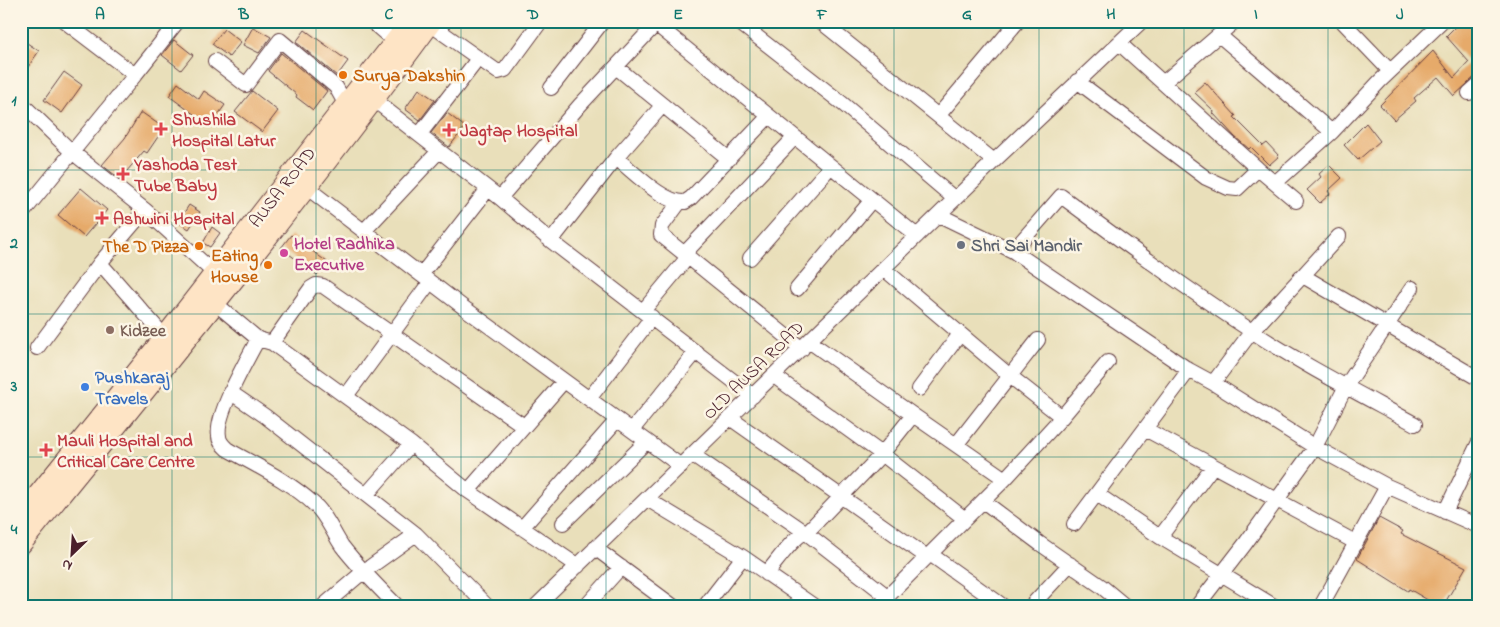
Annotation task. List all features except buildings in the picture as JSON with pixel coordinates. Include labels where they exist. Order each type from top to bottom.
[{"type":"main road","name":"AUSA ROAD","points":[[222,280],[346,104],[395,42],[424,22]]},
{"type":"main road","points":[[21,544],[208,297],[306,187],[374,100],[424,22]]},
{"type":"main road","points":[[21,516],[165,337],[208,297]]},
{"type":"street","points":[[64,21],[135,75]]},
{"type":"street","points":[[21,215],[178,21]]},
{"type":"street","points":[[371,21],[395,42]]},
{"type":"street","points":[[424,22],[494,71],[501,72],[505,70],[541,21]]},
{"type":"street","points":[[737,21],[843,104],[955,199]]},
{"type":"street","points":[[820,21],[994,160]]},
{"type":"street","points":[[938,116],[1018,21]]},
{"type":"street","points":[[1163,83],[1234,21]]},
{"type":"street","points":[[1342,21],[1390,71]]},
{"type":"street","points":[[1275,183],[1332,132],[1390,71],[1443,21]]},
{"type":"street","name":"OLD AUSA ROAD","points":[[536,606],[994,160],[1139,22]]},
{"type":"street","points":[[500,198],[654,23],[917,236]]},
{"type":"street","points":[[551,88],[596,24]]},
{"type":"street","points":[[1219,34],[1332,132]]},
{"type":"street","points":[[214,61],[246,86],[280,40],[336,87],[346,104]]},
{"type":"street","points":[[1119,43],[1296,201]]},
{"type":"street","points":[[419,135],[478,59]]},
{"type":"street","points":[[616,67],[729,159]]},
{"type":"street","points":[[1077,81],[1206,178],[1228,188],[1237,189],[1258,169]]},
{"type":"street","points":[[374,100],[500,198],[551,241],[753,396]]},
{"type":"street","points":[[21,103],[72,152],[145,210],[222,280]]},
{"type":"street","points":[[551,241],[616,158],[663,105]]},
{"type":"street","points":[[616,158],[672,201],[685,202],[769,116]]},
{"type":"street","points":[[589,399],[686,256],[796,137]]},
{"type":"street","points":[[364,231],[439,151]]},
{"type":"street","points":[[750,258],[831,166]]},
{"type":"street","points":[[306,187],[426,279],[681,466]]},
{"type":"street","points":[[346,396],[488,189]]},
{"type":"street","points":[[1013,251],[1061,196],[1172,277],[1252,331],[1416,424]]},
{"type":"street","points":[[796,289],[872,200]]},
{"type":"street","points":[[679,203],[662,226],[661,231],[662,235],[686,256],[805,345],[913,415],[1005,479]]},
{"type":"street","points":[[36,348],[100,263],[145,210]]},
{"type":"street","points":[[939,214],[1013,251],[1189,370],[1315,447],[1387,486],[1478,526]]},
{"type":"street","points":[[1213,383],[1252,331],[1339,236]]},
{"type":"street","points":[[100,263],[165,337]]},
{"type":"street","points":[[884,269],[1010,376],[1062,417]]},
{"type":"street","points":[[1303,276],[1479,379]]},
{"type":"street","points":[[397,606],[363,572],[315,505],[296,488],[227,449],[220,442],[218,435],[220,425],[230,392],[265,341],[311,288],[316,285],[330,290],[524,426]]},
{"type":"street","points":[[1197,606],[1315,447],[1346,386],[1412,288]]},
{"type":"street","points":[[208,297],[265,341],[346,396],[411,444],[468,491],[578,566]]},
{"type":"street","points":[[919,389],[960,334]]},
{"type":"street","points":[[956,445],[1038,340]]},
{"type":"street","points":[[632,430],[696,352]]},
{"type":"street","points":[[692,455],[805,532],[881,603],[1005,479],[1062,417],[1108,362]]},
{"type":"street","points":[[1074,524],[1189,370]]},
{"type":"street","points":[[774,376],[882,454],[965,519]]},
{"type":"street","points":[[468,491],[564,380]]},
{"type":"street","points":[[230,392],[265,416],[416,534],[487,606]]},
{"type":"street","points":[[766,574],[796,540],[809,530],[882,454],[913,415]]},
{"type":"street","points":[[730,418],[841,497],[1003,606]]},
{"type":"street","points":[[522,528],[617,420]]},
{"type":"street","points":[[1145,429],[1355,542]]},
{"type":"street","points":[[563,523],[646,441]]},
{"type":"street","points":[[1445,512],[1479,442]]},
{"type":"street","points":[[366,495],[411,444]]},
{"type":"street","points":[[1160,537],[1213,466]]},
{"type":"street","points":[[1321,606],[1387,486]]},
{"type":"street","points":[[1097,494],[1160,537],[1273,606]]},
{"type":"street","points":[[647,499],[743,557],[766,574],[794,600],[814,606]]},
{"type":"street","points":[[983,501],[1101,586],[1125,606]]},
{"type":"street","points":[[323,606],[363,572],[416,534]]},
{"type":"street","points":[[595,548],[672,606]]},
{"type":"street","points":[[705,606],[743,557]]},
{"type":"street","points":[[1031,606],[1070,564]]},
{"type":"street","points":[[586,606],[621,567]]},
{"type":"place","name":"Surya Dakshin","points":[[343,75]]},
{"type":"place","name":"Shushila Hospital Latur","points":[[161,129]]},
{"type":"place","name":"Jagtap Hospital","points":[[449,130]]},
{"type":"place","name":"Yashoda Test Tube Baby","points":[[123,174]]},
{"type":"place","name":"Ashwini Hospital","points":[[102,218]]},
{"type":"place","name":"Shri Sai Mandir","points":[[961,245]]},
{"type":"place","name":"The D Pizza","points":[[199,246]]},
{"type":"place","name":"Hotel Radhika Executive","points":[[284,253]]},
{"type":"place","name":"Eating House","points":[[268,265]]},
{"type":"place","name":"Kidzee","points":[[110,330]]},
{"type":"place","name":"Pushkaraj Travels","points":[[85,387]]},
{"type":"place","name":"Mauli Hospital and Critical Care Centre","points":[[46,450]]}]
